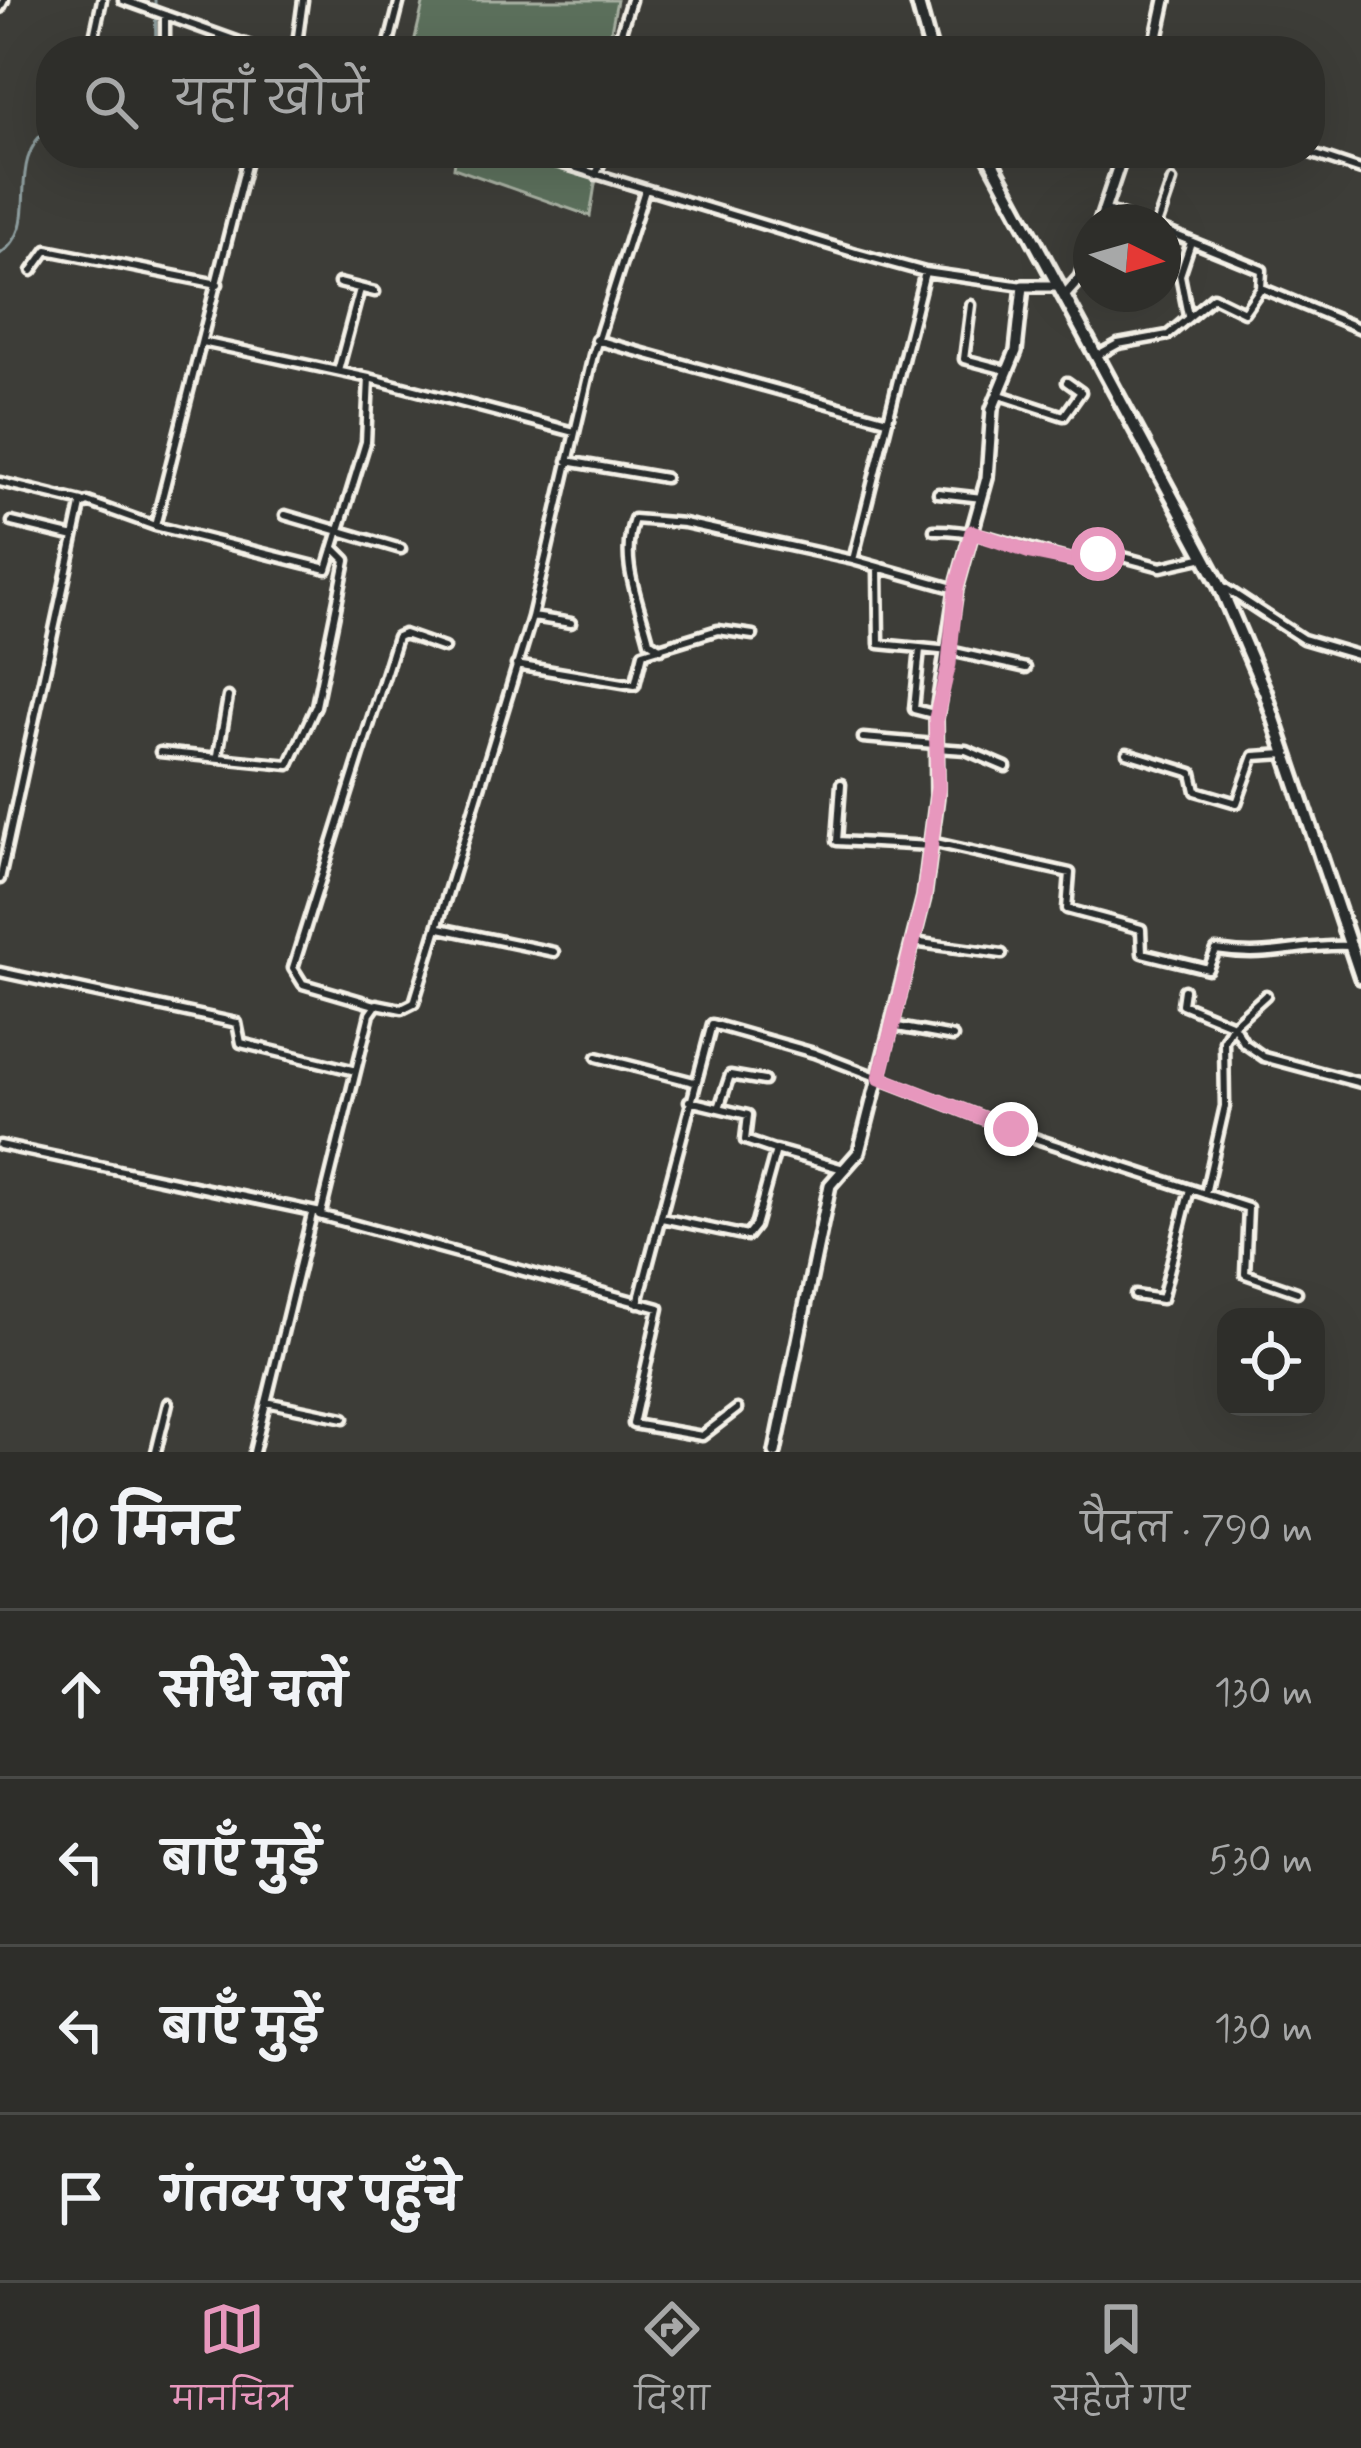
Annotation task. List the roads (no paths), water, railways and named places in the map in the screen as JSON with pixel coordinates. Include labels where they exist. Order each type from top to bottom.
[{"type":"main road","points":[[917,0],[927,36]]},
{"type":"main road","points":[[995,168],[1219,584],[1286,754],[1361,976]]},
{"type":"street","points":[[94,36],[102,0]]},
{"type":"street","points":[[123,0],[223,36]]},
{"type":"street","points":[[298,36],[302,0]]},
{"type":"street","points":[[391,36],[400,0]]},
{"type":"street","points":[[620,36],[631,0]]},
{"type":"street","points":[[1157,36],[1165,0]]},
{"type":"street","points":[[158,13],[162,36]]},
{"type":"street","points":[[1325,158],[1361,170]]},
{"type":"street","points":[[155,526],[245,168]]},
{"type":"street","points":[[572,168],[925,272],[1060,291],[1073,283]]},
{"type":"street","points":[[596,176],[599,168]]},
{"type":"street","points":[[1106,204],[1118,168]]},
{"type":"street","points":[[1164,204],[1172,181]]},
{"type":"street","points":[[444,648],[404,634],[397,637],[293,968],[303,983],[375,1005],[402,1009],[414,1003],[439,928],[532,616],[596,340],[614,300],[645,190]]},
{"type":"street","points":[[1096,356],[1118,344],[1159,339],[1213,297],[1244,312],[1261,288],[1262,270],[1181,240]]},
{"type":"street","points":[[1188,316],[1180,275],[1190,245]]},
{"type":"street","points":[[32,271],[47,250],[218,284]]},
{"type":"street","points":[[853,560],[925,272]]},
{"type":"street","points":[[339,284],[375,292]]},
{"type":"street","points":[[789,1452],[776,1450],[830,1185],[859,1151],[913,942],[931,844],[937,715],[956,589],[982,498],[996,394],[1016,351],[1023,286]]},
{"type":"street","points":[[1261,288],[1361,329]]},
{"type":"street","points":[[338,371],[360,289]]},
{"type":"street","points":[[971,305],[964,359],[1008,370]]},
{"type":"street","points":[[596,340],[887,420]]},
{"type":"street","points":[[202,342],[369,378],[574,432]]},
{"type":"street","points":[[0,482],[324,570],[343,529],[368,430],[369,378]]},
{"type":"street","points":[[996,394],[1064,416],[1081,392],[1066,382]]},
{"type":"street","points":[[567,461],[664,478]]},
{"type":"street","points":[[938,493],[982,498]]},
{"type":"street","points":[[0,879],[82,502]]},
{"type":"street","points":[[284,515],[400,549]]},
{"type":"street","points":[[661,649],[649,641],[642,603],[629,575],[634,519],[685,523],[853,560],[956,589]]},
{"type":"street","points":[[11,522],[74,537]]},
{"type":"street","points":[[934,530],[972,532],[1030,552],[1090,564],[1101,551],[1161,567],[1205,556]]},
{"type":"street","points":[[160,752],[284,766],[292,761],[316,706],[346,560],[336,550]]},
{"type":"street","points":[[878,567],[877,642],[950,650],[1026,668]]},
{"type":"street","points":[[1219,584],[1304,639],[1361,656]]},
{"type":"street","points":[[532,616],[571,623]]},
{"type":"street","points":[[516,665],[635,686],[641,655],[724,629],[753,635]]},
{"type":"street","points":[[920,649],[914,709],[937,715]]},
{"type":"street","points":[[218,755],[228,697]]},
{"type":"street","points":[[863,738],[966,750],[1006,767]]},
{"type":"street","points":[[1127,753],[1192,772],[1196,791],[1238,802],[1257,753],[1286,754]]},
{"type":"street","points":[[841,784],[837,841],[931,844],[1070,874],[1067,909],[1141,929],[1142,952],[1159,960],[1208,969],[1216,950],[1260,957],[1307,946],[1351,946]]},
{"type":"street","points":[[0,832],[10,835]]},
{"type":"street","points":[[439,928],[554,952]]},
{"type":"street","points":[[913,942],[1002,954]]},
{"type":"street","points":[[0,972],[237,1023],[241,1043],[356,1071]]},
{"type":"street","points":[[1184,990],[1182,1004],[1233,1025],[1244,1043],[1264,1057],[1361,1083]]},
{"type":"street","points":[[1205,1194],[1225,1106],[1223,1047],[1233,1025],[1266,995]]},
{"type":"street","points":[[254,1452],[375,1005]]},
{"type":"street","points":[[638,1303],[712,1024],[880,1078],[1040,1140],[1251,1210],[1242,1252],[1246,1276],[1297,1292]]},
{"type":"street","points":[[892,1026],[953,1037]]},
{"type":"street","points":[[597,1057],[694,1082]]},
{"type":"street","points":[[719,1108],[730,1075],[764,1081]]},
{"type":"street","points":[[689,1101],[748,1115],[745,1140],[840,1168]]},
{"type":"street","points":[[0,1145],[316,1214],[638,1303],[660,1311],[633,1424],[702,1436],[737,1408]]},
{"type":"street","points":[[662,1218],[751,1235],[776,1150]]},
{"type":"street","points":[[1135,1295],[1162,1299],[1190,1189]]},
{"type":"street","points":[[266,1402],[344,1418]]},
{"type":"street","points":[[156,1452],[168,1403]]},
{"type":"waterway","points":[[155,0],[156,36]]},
{"type":"waterway","points":[[0,254],[20,227],[28,158],[36,141]]}]
